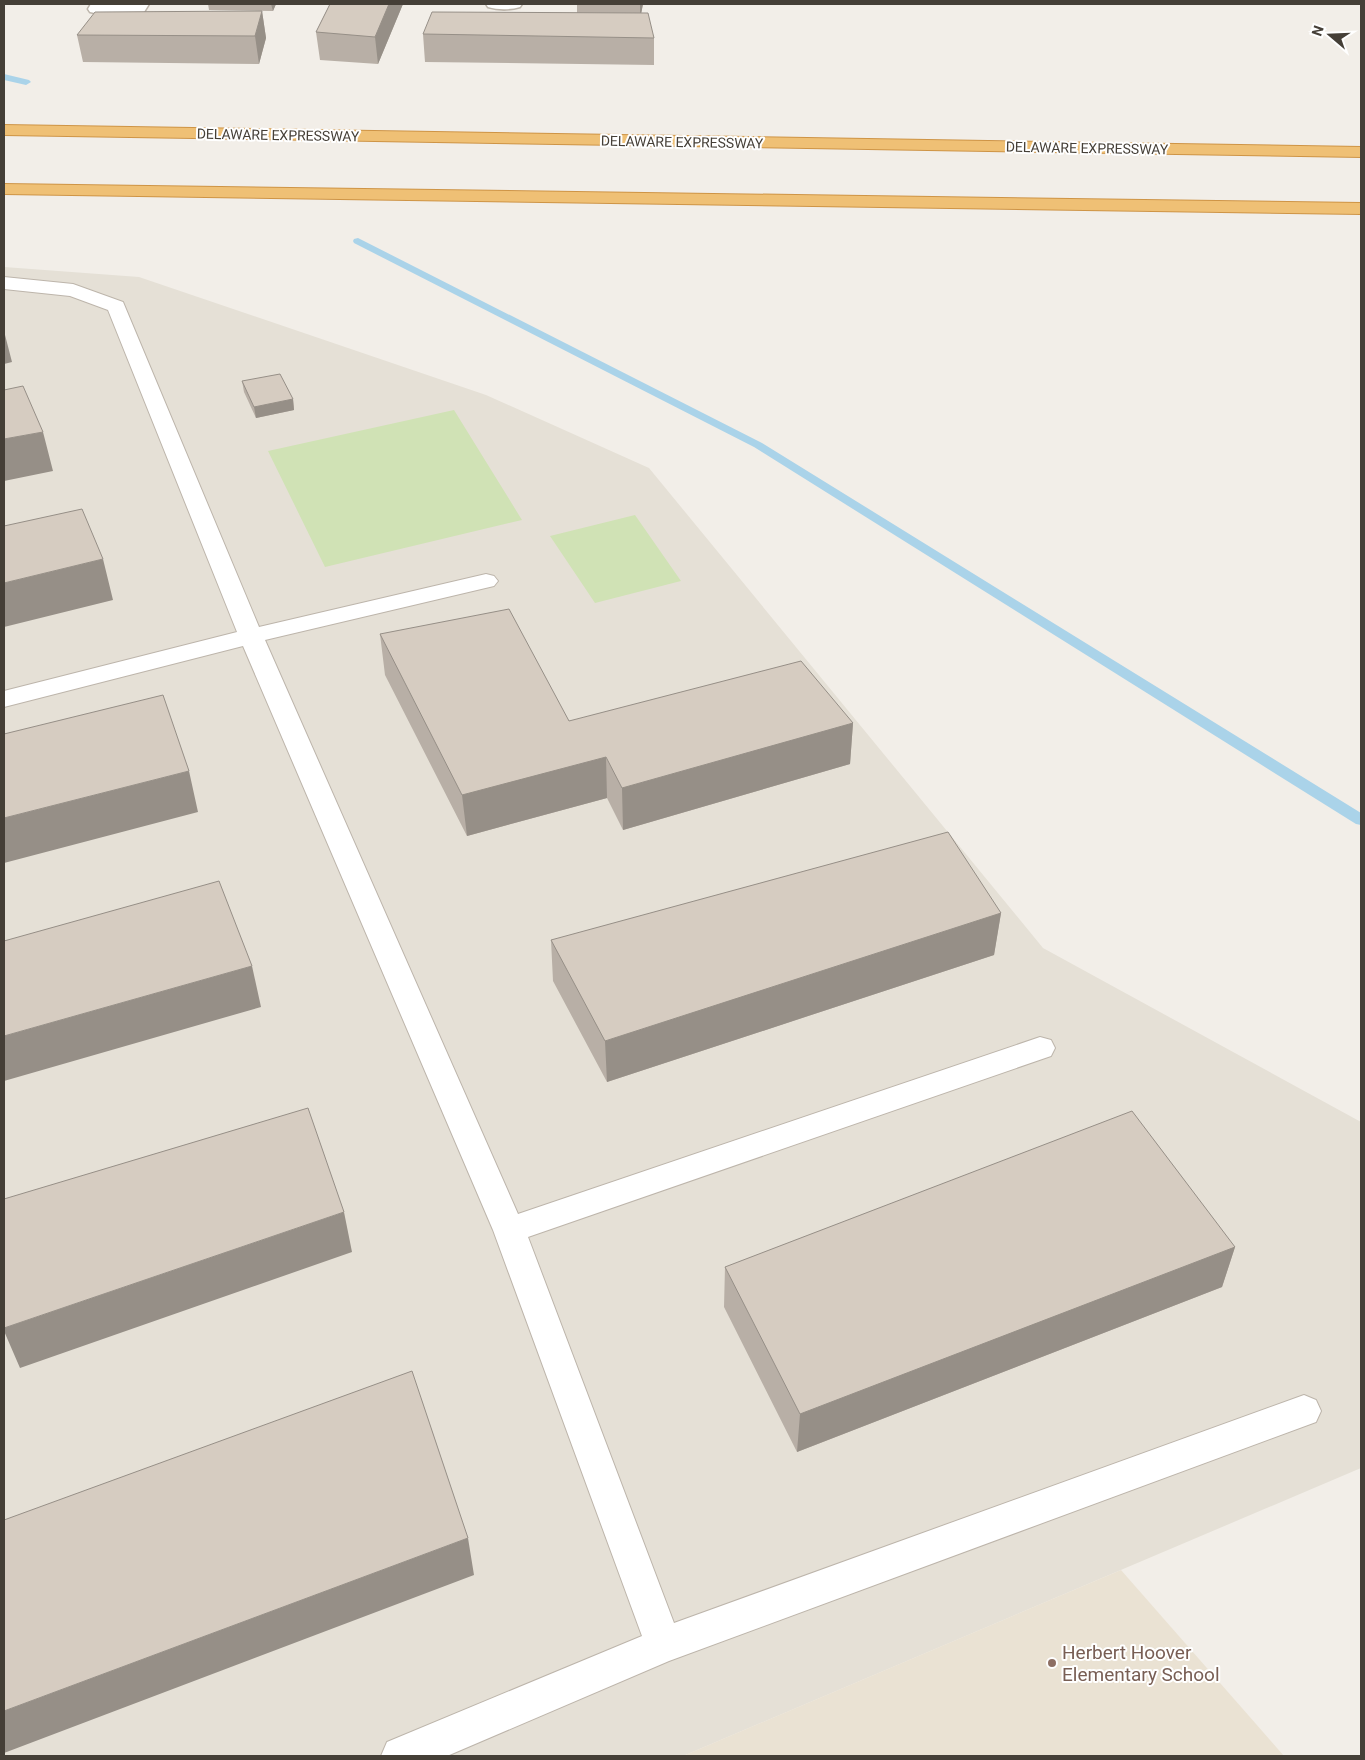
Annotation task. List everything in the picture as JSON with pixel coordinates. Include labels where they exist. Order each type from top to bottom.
[{"type":"highway","name":"DELAWARE EXPRESSWAY","points":[[4,130],[1361,152]]},
{"type":"highway","points":[[4,189],[1361,209]]},
{"type":"street","points":[[4,283],[73,290],[116,306],[251,636],[509,1230],[664,1644]]},
{"type":"street","points":[[4,699],[251,636],[486,581]]},
{"type":"street","points":[[509,1230],[1040,1048]]},
{"type":"street","points":[[401,1756],[664,1644],[1304,1411]]},
{"type":"lane","points":[[98,4],[95,9],[139,9],[142,4]]},
{"type":"lane","points":[[493,4],[515,4]]},
{"type":"shaded area","points":[[4,267],[139,277],[486,395],[649,468],[1043,948],[1361,1122],[1361,1468],[683,1756],[4,1756]]},
{"type":"shaded area","name":"Herbert Hoover Elementary School","points":[[1121,1570],[1284,1756],[683,1756]]},
{"type":"green space","points":[[454,410],[522,520],[325,567],[268,451]]},
{"type":"green space","points":[[635,515],[681,581],[595,603],[550,536]]},
{"type":"building","points":[[330,4],[389,4],[375,37],[316,32]]},
{"type":"building","points":[[262,11],[255,36],[77,35],[95,12]]},
{"type":"building","points":[[432,12],[648,13],[654,38],[423,34]]},
{"type":"building","points":[[280,374],[293,399],[254,407],[242,381]]},
{"type":"building","points":[[23,386],[43,432],[4,439],[4,390]]},
{"type":"building","points":[[82,509],[103,559],[4,583],[4,526]]},
{"type":"building","points":[[509,609],[569,721],[801,661],[853,723],[622,788],[606,757],[462,795],[380,634]]},
{"type":"building","points":[[163,695],[189,771],[4,818],[4,734]]},
{"type":"building","points":[[948,832],[1001,913],[605,1041],[551,940]]},
{"type":"building","points":[[219,881],[252,966],[4,1036],[4,941]]},
{"type":"building","points":[[308,1108],[344,1212],[4,1328],[4,1199]]},
{"type":"building","points":[[1132,1111],[1235,1247],[800,1414],[725,1267]]},
{"type":"building","points":[[412,1371],[468,1538],[4,1711],[4,1520]]},
{"type":"waterway","points":[[4,77],[26,82]]},
{"type":"waterway","points":[[358,241],[758,445],[1361,820]]},
{"type":"place","name":"Herbert Hoover Elementary School","points":[[1052,1663]]}]
